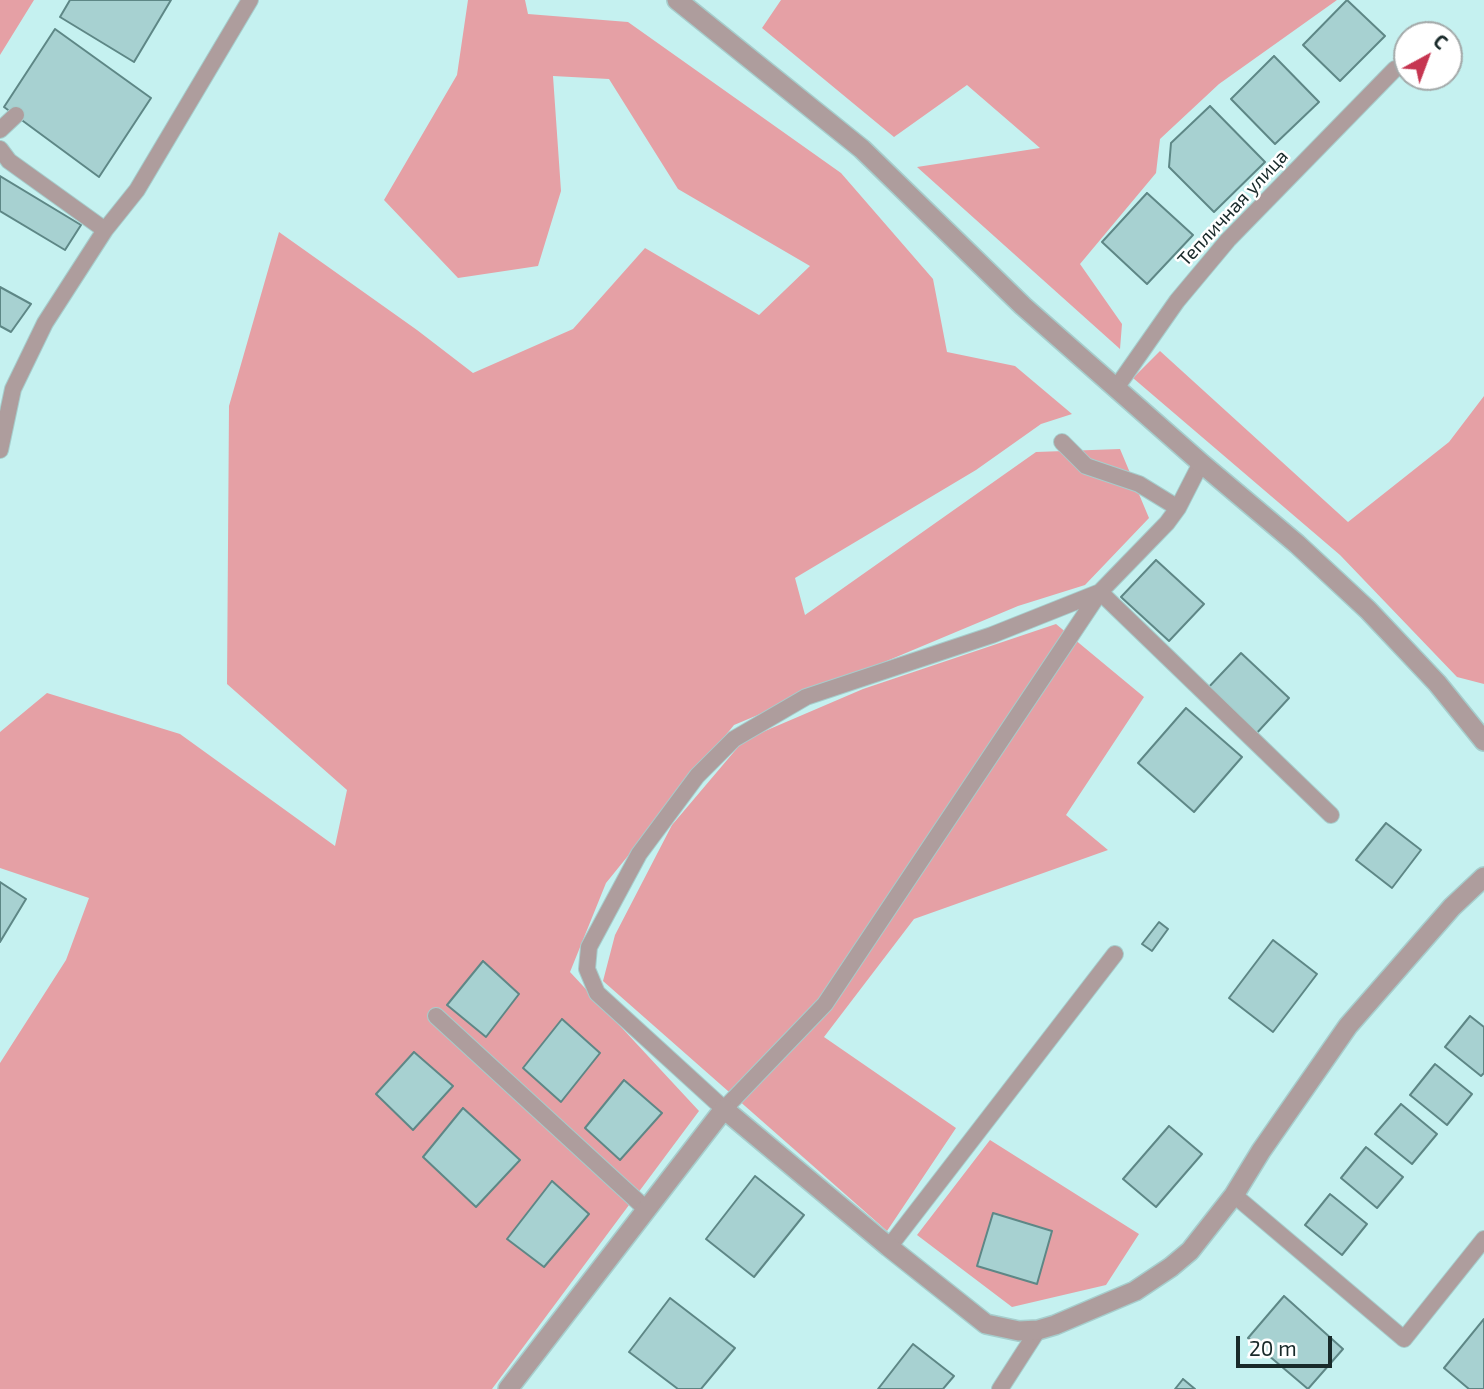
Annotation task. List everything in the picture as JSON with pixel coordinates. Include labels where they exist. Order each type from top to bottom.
[{"type":"street","points":[[677,0],[862,149],[1023,306],[1297,544],[1368,610],[1437,683],[1484,741]]},
{"type":"street","points":[[508,1389],[724,1109],[888,1247],[986,1324],[1019,1331],[1038,1330],[1135,1291],[1191,1251],[1234,1195],[1261,1151],[1348,1026],[1451,907],[1484,877]]},
{"type":"lane","points":[[0,450],[13,388],[45,323],[104,230],[137,190],[250,0]]},
{"type":"lane","name":"Тепличная улица","points":[[1116,388],[1177,301],[1228,240],[1393,71]]},
{"type":"lane","points":[[0,130],[16,115]]},
{"type":"lane","points":[[0,149],[9,161],[104,230]]},
{"type":"lane","points":[[1062,442],[1086,466],[1139,484],[1178,508]]},
{"type":"lane","points":[[1100,592],[992,635],[806,697],[734,739],[697,776],[639,854],[589,947],[587,969],[597,993],[724,1109],[825,1004],[1100,592],[1167,523],[1178,508],[1201,463]]},
{"type":"lane","points":[[1100,592],[1331,815]]},
{"type":"lane","points":[[888,1247],[1115,954]]},
{"type":"lane","points":[[436,1016],[646,1209]]},
{"type":"lane","points":[[1234,1195],[1404,1339],[1484,1239]]},
{"type":"lane","points":[[1000,1389],[1038,1330]]},
{"type":"shaded area","points":[[0,0],[34,0],[0,55]]},
{"type":"shaded area","points":[[468,0],[525,0],[528,14],[628,22],[841,173],[933,279],[947,352],[1015,366],[1072,414],[1041,424],[976,470],[795,578],[805,615],[1036,452],[1120,449],[1149,518],[1085,585],[1018,606],[734,725],[606,883],[570,972],[699,1111],[492,1389],[0,1389],[0,1063],[66,960],[89,898],[0,868],[0,732],[47,693],[180,734],[335,846],[347,790],[227,684],[229,406],[279,232],[473,373],[573,329],[645,248],[759,315],[810,266],[678,189],[609,79],[553,76],[561,191],[538,266],[458,278],[384,200],[457,75]]},
{"type":"shaded area","points":[[781,0],[1337,0],[1219,84],[1160,139],[1156,173],[1080,264],[1122,324],[1120,349],[917,167],[1040,148],[967,85],[894,137],[762,28]]},
{"type":"shaded area","points":[[1160,351],[1348,522],[1449,442],[1484,396],[1484,684],[1457,677],[1340,555],[1133,378]]},
{"type":"shaded area","points":[[1056,624],[1144,697],[1066,815],[1108,850],[914,919],[824,1037],[956,1128],[887,1231],[603,981],[615,935],[672,825],[744,740],[863,689]]},
{"type":"shaded area","points":[[990,1140],[1139,1234],[1106,1285],[1012,1307],[917,1235]]},
{"type":"building","points":[[70,0],[171,0],[134,62],[60,17]]},
{"type":"building","points":[[1347,0],[1385,36],[1340,81],[1303,45]]},
{"type":"building","points":[[55,29],[151,98],[99,177],[4,107]]},
{"type":"building","points":[[1274,56],[1319,102],[1275,144],[1231,99]]},
{"type":"building","points":[[1210,106],[1265,162],[1214,212],[1169,167],[1171,143]]},
{"type":"building","points":[[0,176],[81,225],[65,250],[0,211]]},
{"type":"building","points":[[1147,193],[1193,235],[1147,284],[1102,242]]},
{"type":"building","points":[[0,287],[31,304],[11,332],[0,326]]},
{"type":"building","points":[[1156,560],[1204,604],[1169,641],[1121,597]]},
{"type":"building","points":[[1241,653],[1289,698],[1255,735],[1206,690]]},
{"type":"building","points":[[1186,708],[1242,757],[1194,812],[1138,763]]},
{"type":"building","points":[[1386,823],[1421,850],[1392,888],[1356,860]]},
{"type":"building","points":[[0,882],[26,899],[0,942]]},
{"type":"building","points":[[1159,922],[1168,929],[1152,951],[1142,944]]},
{"type":"building","points":[[1273,940],[1317,974],[1273,1032],[1229,998]]},
{"type":"building","points":[[483,961],[519,994],[486,1037],[447,1005]]},
{"type":"building","points":[[1470,1016],[1484,1027],[1484,1073],[1481,1076],[1445,1047]]},
{"type":"building","points":[[562,1019],[600,1053],[561,1102],[523,1068]]},
{"type":"building","points":[[414,1052],[453,1086],[413,1130],[376,1094]]},
{"type":"building","points":[[1435,1064],[1472,1094],[1447,1125],[1410,1095]]},
{"type":"building","points":[[624,1080],[662,1113],[620,1160],[585,1128]]},
{"type":"building","points":[[1401,1104],[1437,1134],[1412,1164],[1375,1134]]},
{"type":"building","points":[[463,1108],[520,1160],[476,1207],[423,1157]]},
{"type":"building","points":[[1169,1126],[1202,1154],[1156,1207],[1123,1179]]},
{"type":"building","points":[[1366,1147],[1403,1177],[1377,1208],[1341,1178]]},
{"type":"building","points":[[755,1176],[804,1215],[754,1277],[706,1239]]},
{"type":"building","points":[[552,1181],[589,1214],[544,1267],[507,1239]]},
{"type":"building","points":[[1330,1194],[1367,1224],[1342,1255],[1305,1225]]},
{"type":"building","points":[[993,1213],[1052,1231],[1037,1284],[977,1266]]},
{"type":"building","points":[[1284,1296],[1343,1349],[1308,1389],[1248,1338]]},
{"type":"building","points":[[670,1298],[735,1348],[701,1389],[678,1389],[629,1352]]},
{"type":"building","points":[[1484,1319],[1484,1389],[1469,1389],[1444,1368]]},
{"type":"building","points":[[913,1344],[954,1376],[943,1389],[878,1389]]},
{"type":"building","points":[[1183,1379],[1195,1389],[1175,1389]]}]
